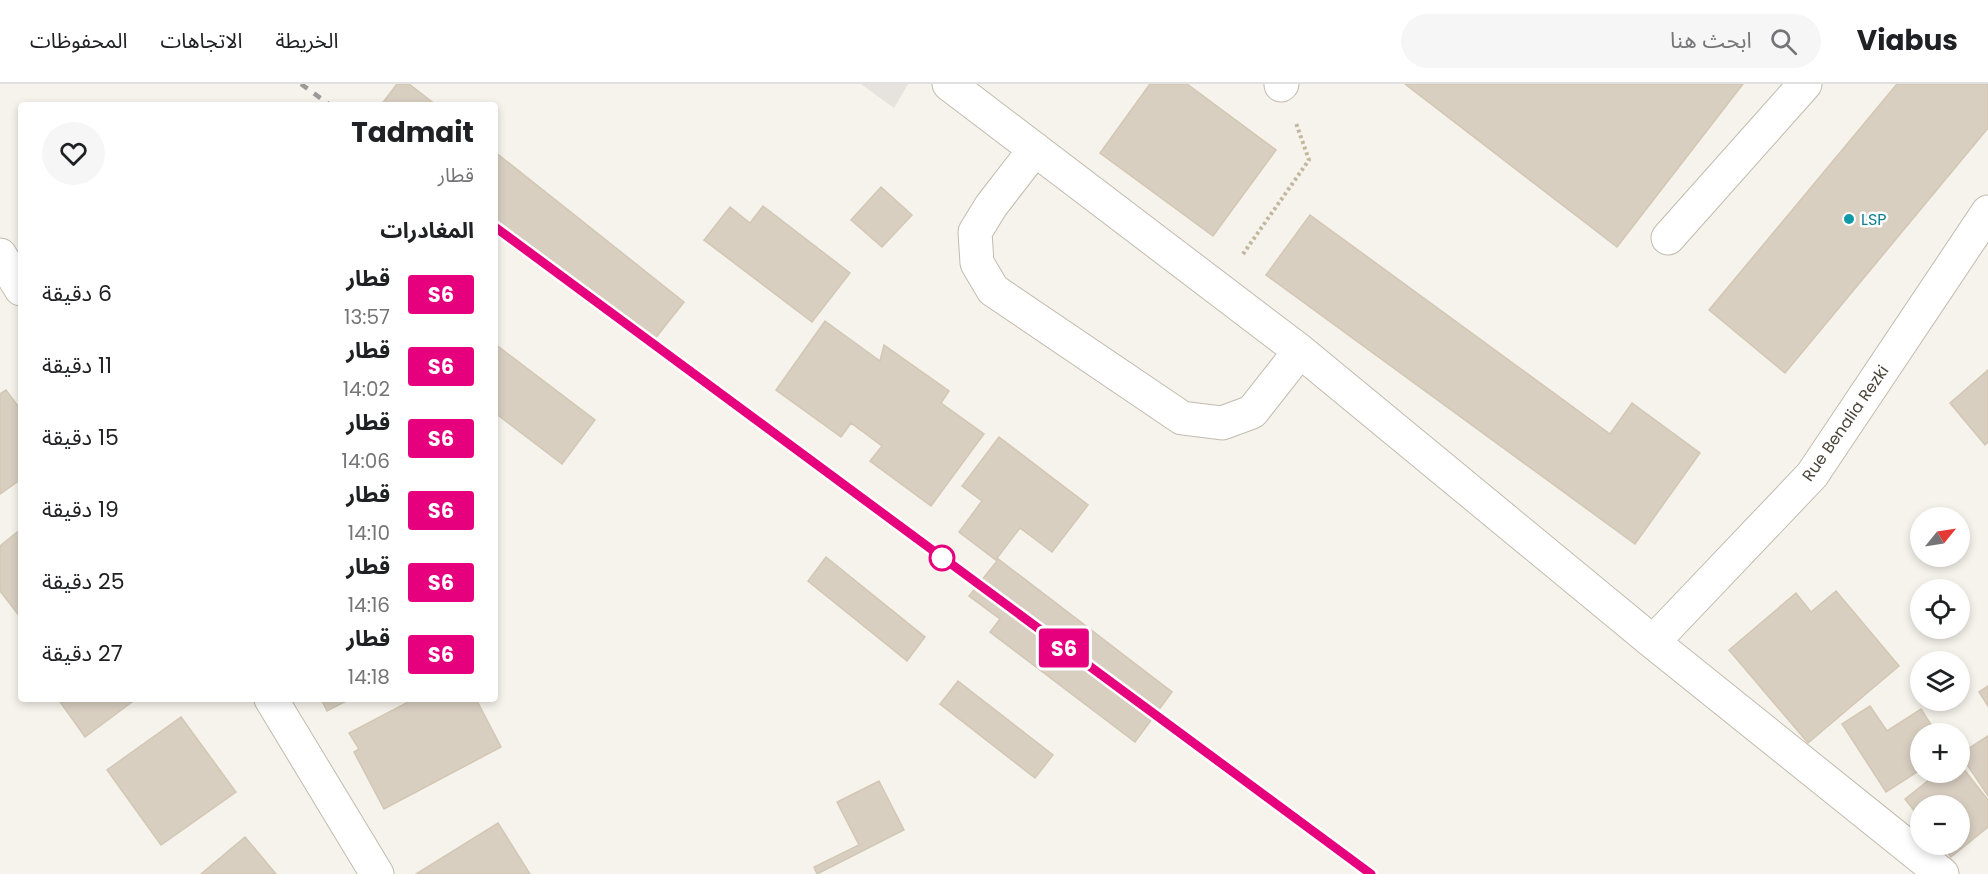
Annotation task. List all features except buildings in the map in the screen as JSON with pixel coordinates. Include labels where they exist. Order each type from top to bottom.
[{"type":"street","points":[[949,84],[1300,351],[1653,642],[1942,874]]},
{"type":"street","points":[[1668,238],[1805,84]]},
{"type":"street","points":[[1035,149],[991,206],[975,232],[977,263],[993,290],[1182,418],[1222,423],[1252,412],[1300,351]]},
{"type":"street","name":"Rue Benalia Rezki","points":[[1653,642],[1812,475],[1988,212]]},
{"type":"street","points":[[0,255],[18,285]]},
{"type":"street","points":[[273,702],[377,874]]},
{"type":"path","points":[[1218,289],[1310,160]]},
{"type":"shaded area","points":[[861,84],[908,84],[894,108]]},
{"type":"railway","points":[[301,84],[326,102]]},
{"type":"railway","points":[[498,229],[1371,874]]},
{"type":"train","name":"S6","points":[[498,229],[1371,874]]},
{"type":"place","name":"LSP","points":[[1849,219]]}]
